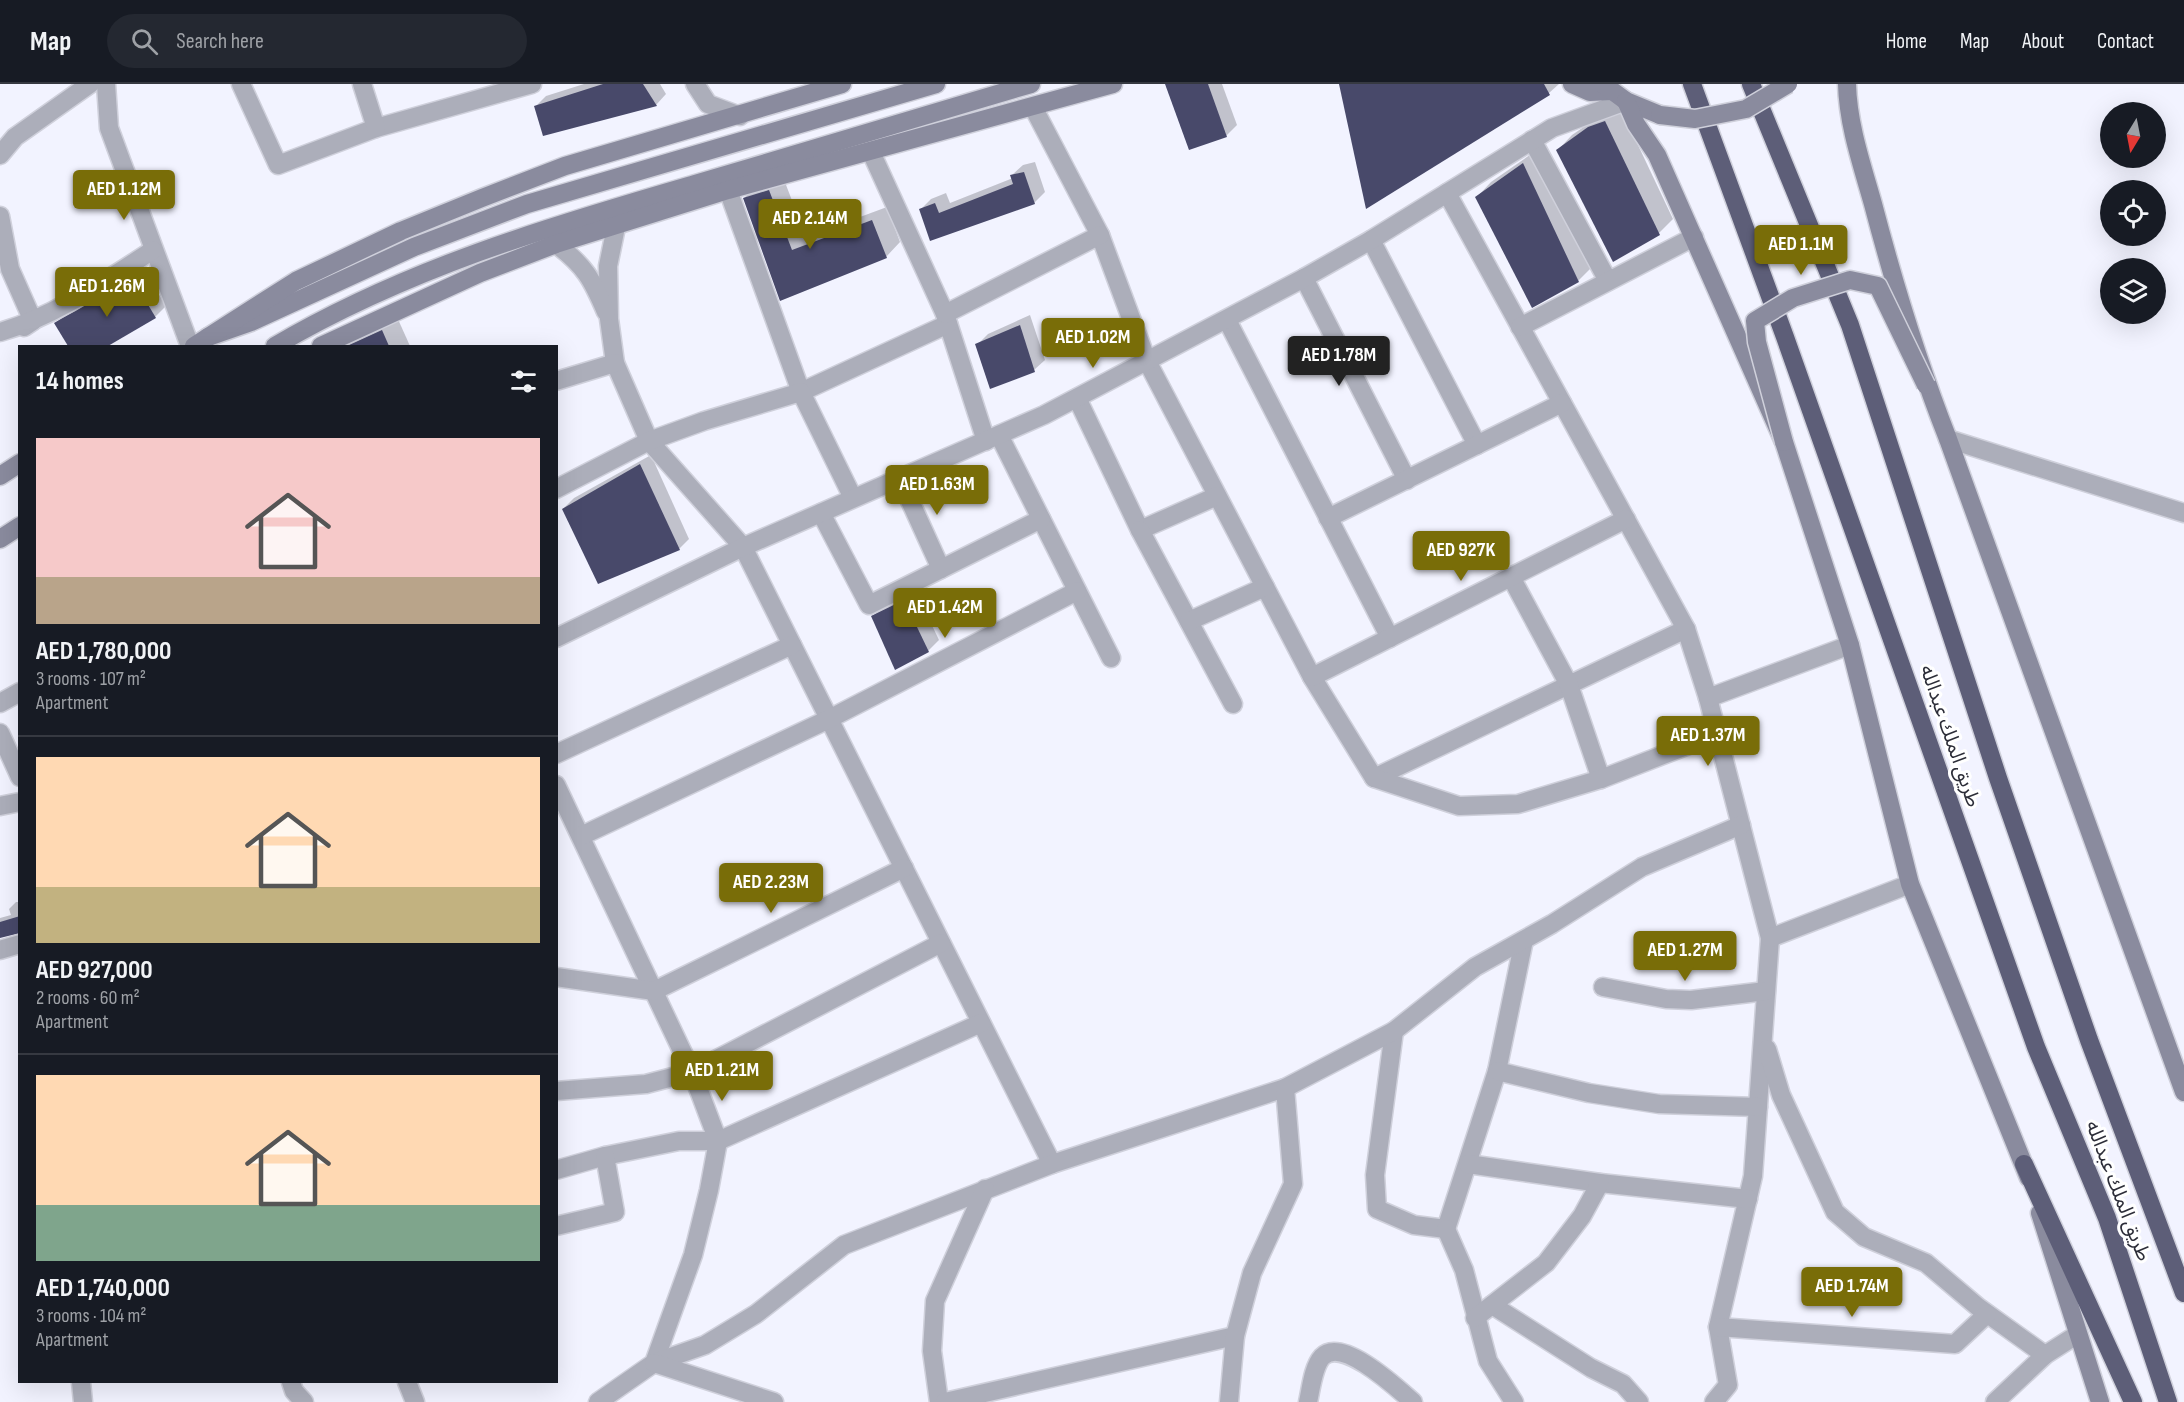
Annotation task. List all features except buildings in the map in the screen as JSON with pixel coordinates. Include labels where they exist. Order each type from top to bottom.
[{"type":"highway","name":"طريق الملك عبدالله","points":[[1692,84],[1785,337],[2036,1047],[2107,1218],[2168,1402]]},
{"type":"highway","name":"طريق الملك عبدالله","points":[[1751,84],[1850,325],[2006,800],[2089,1040],[2184,1293]]},
{"type":"highway","points":[[2024,1164],[2133,1402]]},
{"type":"main road","points":[[197,343],[296,282],[400,231],[461,206],[565,166],[842,84]]},
{"type":"main road","points":[[197,343],[261,317],[414,247],[526,204],[936,84]]},
{"type":"main road","points":[[277,345],[372,295],[453,261],[540,230],[1031,84]]},
{"type":"main road","points":[[323,345],[480,273],[556,244],[728,190],[1113,84]]},
{"type":"main road","points":[[1572,84],[1590,92],[1613,92],[1660,115],[1695,119],[1746,109],[1788,84]]},
{"type":"main road","points":[[1847,84],[1852,127],[1888,260],[1926,385]]},
{"type":"main road","points":[[1613,92],[1657,155],[1784,442]]},
{"type":"main road","points":[[2100,1402],[2024,1164],[1910,884],[1850,645],[1784,442],[1757,342],[1755,321],[1793,298],[1850,280],[1878,286],[1926,385],[1948,439],[2184,1092]]},
{"type":"main road","points":[[0,476],[18,464]]},
{"type":"main road","points":[[0,538],[18,527]]},
{"type":"street","points":[[0,155],[15,137],[90,84]]},
{"type":"street","points":[[106,84],[109,128],[153,250],[197,343]]},
{"type":"street","points":[[241,84],[278,165],[375,128],[494,89],[532,84]]},
{"type":"street","points":[[362,84],[375,128]]},
{"type":"street","points":[[695,84],[708,104],[740,116]]},
{"type":"street","points":[[558,637],[743,547],[992,438],[1147,362],[1371,240],[1613,92]]},
{"type":"street","points":[[1033,107],[1100,235],[1147,362],[1312,677],[1374,778],[1459,806],[1518,804],[1601,779],[1718,734]]},
{"type":"street","points":[[1532,140],[1608,281]]},
{"type":"street","points":[[871,152],[947,319],[992,438],[1041,519],[1111,658]]},
{"type":"street","points":[[728,190],[801,392],[853,498]]},
{"type":"street","points":[[1447,194],[1686,629],[1718,734],[1770,938],[1753,1176],[1718,1327],[1728,1385],[1714,1402]]},
{"type":"street","points":[[0,216],[10,269],[33,321]]},
{"type":"street","points":[[616,227],[608,266],[609,319],[615,363],[649,441],[743,547],[1052,1164]]},
{"type":"street","points":[[558,488],[649,441],[704,421],[801,392],[947,319],[1100,235]]},
{"type":"street","points":[[1520,327],[1694,237]]},
{"type":"street","points":[[1371,240],[1477,446]]},
{"type":"street","points":[[556,244],[578,261],[595,287],[609,319]]},
{"type":"street","points":[[0,344],[33,321],[92,289],[153,250]]},
{"type":"street","points":[[1304,278],[1407,480]]},
{"type":"street","points":[[1227,320],[1390,638]]},
{"type":"street","points":[[0,332],[33,321]]},
{"type":"street","points":[[558,380],[615,363]]},
{"type":"street","points":[[1077,398],[1140,530],[1233,704]]},
{"type":"street","points":[[1328,518],[1562,403]]},
{"type":"street","points":[[1948,439],[2184,513]]},
{"type":"street","points":[[900,479],[941,569]]},
{"type":"street","points":[[1140,530],[1217,496]]},
{"type":"street","points":[[821,513],[868,605],[1041,519]]},
{"type":"street","points":[[1312,677],[1626,519]]},
{"type":"street","points":[[1511,576],[1569,685],[1601,779]]},
{"type":"street","points":[[1189,621],[1265,587]]},
{"type":"street","points":[[581,836],[829,719],[1077,591]]},
{"type":"street","points":[[1374,778],[1686,629]]},
{"type":"street","points":[[558,753],[792,645]]},
{"type":"street","points":[[1708,698],[1850,645]]},
{"type":"street","points":[[0,703],[18,693]]},
{"type":"street","points":[[0,733],[18,773]]},
{"type":"street","points":[[558,789],[692,1072],[718,1141],[693,1255],[654,1364]]},
{"type":"street","points":[[0,806],[18,802]]},
{"type":"street","points":[[598,1402],[611,1391],[654,1364],[705,1345],[756,1314],[844,1245],[1052,1164],[1285,1088],[1394,1031],[1475,967],[1524,940],[1642,867],[1741,825]]},
{"type":"street","points":[[558,977],[654,991],[904,868]]},
{"type":"street","points":[[1770,938],[1910,884]]},
{"type":"street","points":[[1514,1402],[1488,1360],[1464,1270],[1446,1229],[1497,1071],[1524,940]]},
{"type":"street","points":[[558,1091],[646,1084],[692,1072],[941,943]]},
{"type":"street","points":[[0,950],[18,945]]},
{"type":"street","points":[[1603,987],[1666,999],[1691,1000],[1767,991]]},
{"type":"street","points":[[558,1169],[605,1156],[679,1141],[718,1141],[981,1023]]},
{"type":"street","points":[[1394,1031],[1376,1175],[1377,1209],[1414,1225],[1446,1229]]},
{"type":"street","points":[[1763,1038],[1781,1095],[1835,1212],[1864,1237],[1926,1263],[1987,1314],[2045,1355]]},
{"type":"street","points":[[1497,1071],[1589,1093],[1659,1104],[1758,1107]]},
{"type":"street","points":[[1229,1402],[1235,1336],[1252,1273],[1293,1185],[1285,1088]]},
{"type":"street","points":[[558,1226],[615,1212],[605,1156]]},
{"type":"street","points":[[1468,1164],[1600,1183],[1748,1199]]},
{"type":"street","points":[[1475,1318],[1546,1263],[1582,1216],[1600,1183]]},
{"type":"street","points":[[939,1402],[932,1351],[935,1301],[985,1190]]},
{"type":"street","points":[[1492,1305],[1591,1368],[1623,1384],[1640,1402]]},
{"type":"street","points":[[1718,1327],[1955,1344],[1987,1314]]},
{"type":"street","points":[[1995,1402],[2045,1355],[2078,1334]]},
{"type":"street","points":[[945,1402],[1235,1336]]},
{"type":"street","points":[[1308,1402],[1321,1358],[1329,1353],[1342,1353],[1377,1371],[1413,1402]]},
{"type":"street","points":[[654,1364],[774,1402]]},
{"type":"street","points":[[81,1383],[83,1402]]},
{"type":"street","points":[[291,1383],[294,1392],[304,1402]]},
{"type":"street","points":[[407,1383],[415,1402]]}]
